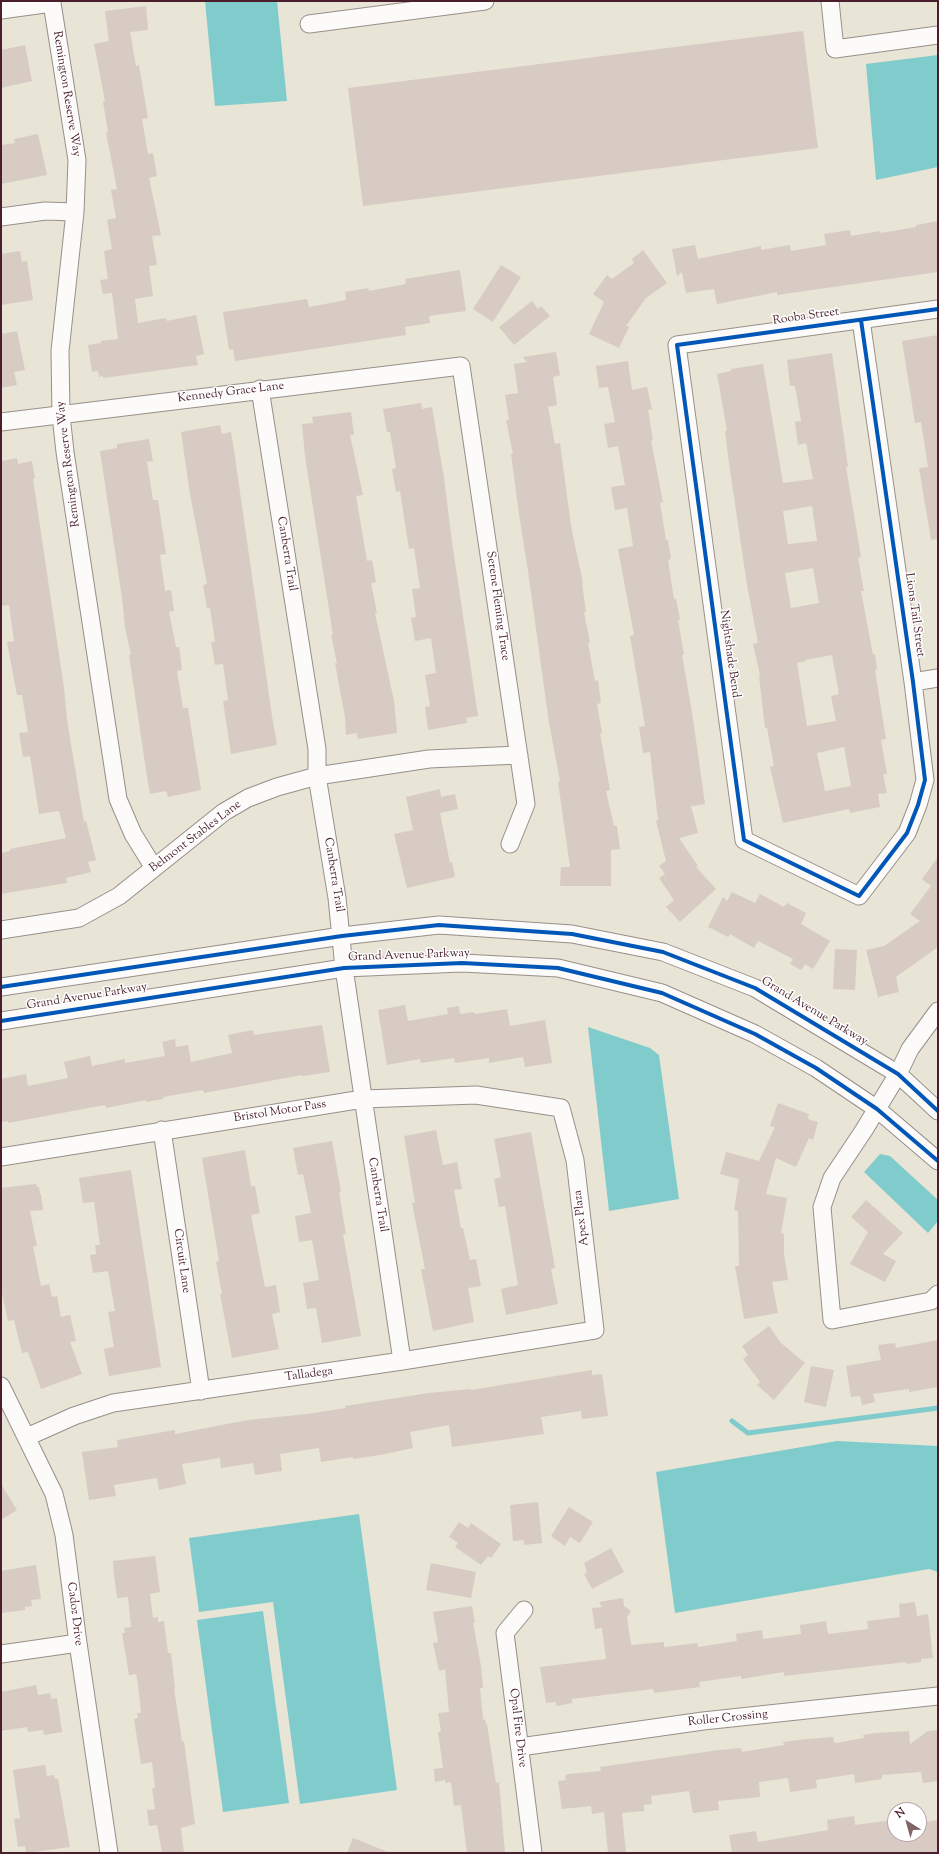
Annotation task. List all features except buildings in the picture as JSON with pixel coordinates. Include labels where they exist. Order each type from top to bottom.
[{"type":"street","points":[[309,24],[485,1]]},
{"type":"street","points":[[830,1],[835,48],[938,35]]},
{"type":"street","name":"Remington Reserve Way","points":[[1,10],[52,3],[77,160],[75,212],[60,351],[61,415],[118,799],[133,834],[154,868]]},
{"type":"street","points":[[1,217],[45,211],[75,212]]},
{"type":"street","name":"Rooba Street","points":[[677,345],[938,309]]},
{"type":"street","name":"Lions Tail Street","points":[[859,896],[907,833],[918,805],[925,780],[913,682],[861,320]]},
{"type":"street","name":"Nightshade Bend","points":[[677,345],[744,840],[859,896]]},
{"type":"street","name":"Kennedy Grace Lane","points":[[1,422],[260,389],[461,366]]},
{"type":"street","name":"Serene Fleming Trace","points":[[461,366],[526,804],[510,844]]},
{"type":"street","name":"Canberra Trail","points":[[260,389],[317,749],[317,776],[337,898],[344,968],[402,1361]]},
{"type":"street","points":[[913,682],[938,678]]},
{"type":"street","name":"Belmont Stables Lane","points":[[1,930],[78,918],[119,896],[224,812],[248,798],[277,787],[317,776],[429,759],[519,755]]},
{"type":"street","name":"Grand Avenue Parkway","points":[[1,987],[342,936],[439,925],[572,934],[663,952],[755,988],[898,1074],[938,1111]]},
{"type":"street","name":"Grand Avenue Parkway","points":[[1,1021],[344,968],[462,963],[558,968],[662,993],[755,1034],[816,1068],[877,1109],[938,1161]]},
{"type":"street","points":[[938,1010],[910,1049],[898,1074],[877,1109],[832,1178],[822,1207],[823,1236],[832,1320],[930,1301],[938,1294]]},
{"type":"street","name":"Bristol Motor Pass","points":[[1,1157],[162,1130],[363,1100],[476,1095],[561,1108]]},
{"type":"street","name":"Apex Plaza","points":[[561,1108],[575,1160],[595,1330]]},
{"type":"street","name":"Circuit Lane","points":[[162,1130],[201,1391]]},
{"type":"street","name":"Talladega","points":[[27,1437],[74,1416],[113,1403],[402,1361],[595,1330]]},
{"type":"street","name":"Cadoz Drive","points":[[1,1386],[54,1494],[64,1534],[78,1643],[109,1853]]},
{"type":"street","name":"Opal Fire Drive","points":[[524,1610],[505,1633],[533,1853]]},
{"type":"street","points":[[1,1654],[78,1643]]},
{"type":"street","name":"Roller Crossing","points":[[520,1747],[703,1721],[938,1696]]},
{"type":"water","points":[[205,1],[277,1],[287,101],[215,106]]},
{"type":"water","points":[[938,55],[938,167],[876,180],[866,64]]},
{"type":"water","points":[[588,1027],[650,1048],[659,1055],[679,1199],[609,1211]]},
{"type":"water","points":[[880,1154],[890,1156],[938,1200],[938,1221],[928,1233],[864,1172]]},
{"type":"water","points":[[837,1441],[938,1446],[938,1572],[929,1569],[675,1613],[656,1472]]},
{"type":"water","points":[[359,1514],[397,1790],[300,1804],[273,1602],[199,1612],[189,1538]]},
{"type":"water","points":[[263,1611],[289,1803],[223,1812],[197,1620]]},
{"type":"waterway","points":[[732,1421],[748,1433],[938,1408]]},
{"type":"cycle path","points":[[861,320],[913,682],[925,780],[918,805],[907,833],[859,896],[744,840],[677,345],[938,309]]},
{"type":"cycle path","points":[[1,987],[342,936],[439,925],[572,934],[663,952],[755,988],[898,1074],[938,1111]]},
{"type":"cycle path","points":[[1,1021],[344,968],[462,963],[558,968],[662,993],[755,1034],[816,1068],[877,1109],[938,1161]]}]
